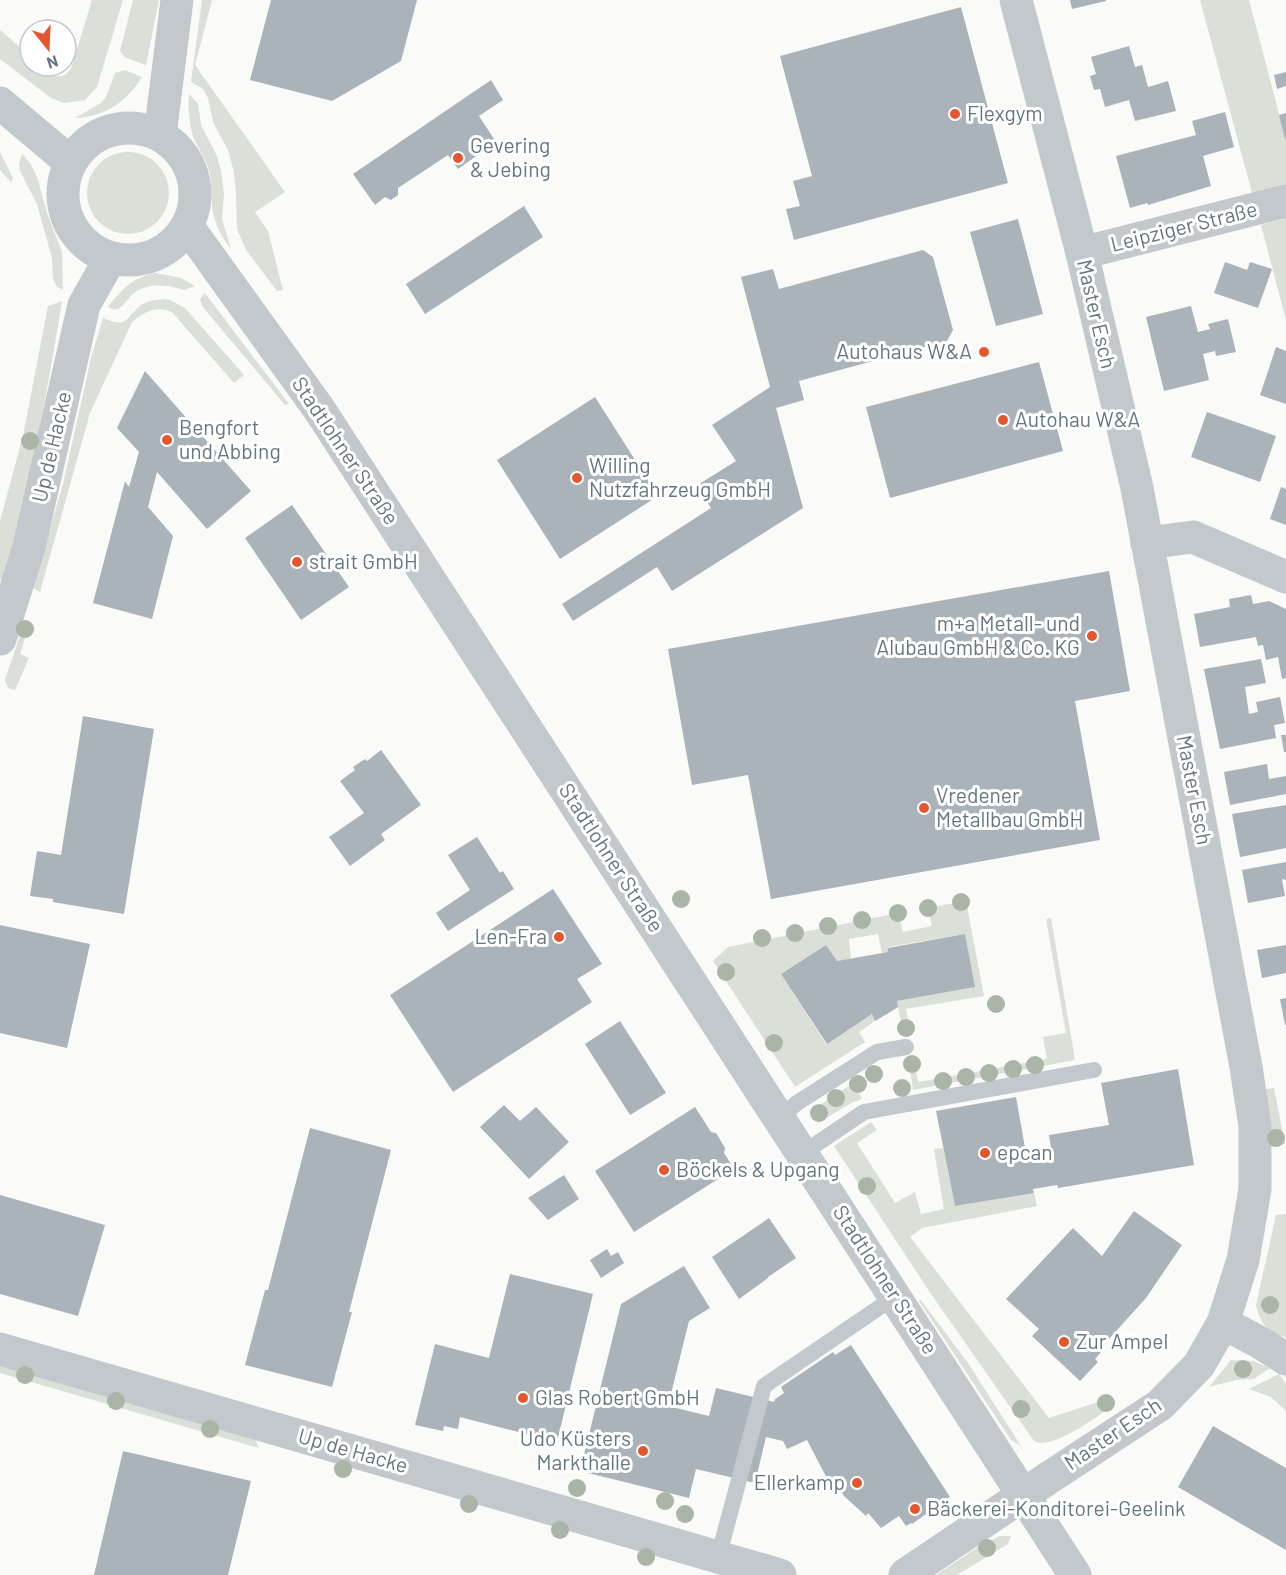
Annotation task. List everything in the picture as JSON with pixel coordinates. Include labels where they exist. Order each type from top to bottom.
[{"type":"street","points":[[160,135],[177,0]]},
{"type":"street","name":"Master Esch","points":[[1016,0],[1082,253],[1137,488],[1242,1044],[1255,1126],[1255,1189],[1243,1260],[1223,1323],[1199,1365],[1160,1405],[1025,1494]]},
{"type":"street","points":[[0,103],[70,162]]},
{"type":"street","points":[[135,128],[160,135],[177,147],[189,165],[196,186],[195,206],[188,227],[174,244],[155,256],[133,261],[111,259],[89,248],[73,231],[64,209],[63,185],[70,162],[87,143],[110,130],[135,128]]},
{"type":"street","name":"Leipziger Straße","points":[[1082,253],[1286,201]]},
{"type":"street","name":"Stadtlohner Straße","points":[[188,227],[319,409],[1025,1494],[1075,1575]]},
{"type":"street","name":"Up de Hacke","points":[[0,639],[29,547],[84,305],[111,259]]},
{"type":"street","points":[[1147,543],[1193,537],[1286,577]]},
{"type":"street","points":[[1223,1323],[1286,1359]]},
{"type":"street","name":"Up de Hacke","points":[[0,1349],[708,1562],[780,1575]]},
{"type":"street","points":[[905,1575],[1025,1494]]},
{"type":"lane","points":[[780,1118],[796,1103],[878,1052],[906,1047]]},
{"type":"lane","points":[[803,1153],[864,1112],[1094,1070]]},
{"type":"lane","points":[[708,1562],[764,1386],[896,1296]]},
{"type":"shaded area","points":[[92,0],[123,0],[97,87],[85,100],[64,103],[51,98],[25,78],[78,78],[78,46]]},
{"type":"shaded area","points":[[133,0],[159,0],[146,65],[126,58],[120,51]]},
{"type":"shaded area","points":[[202,0],[212,0],[195,65],[285,192],[255,212],[268,231],[283,290],[277,291],[246,250],[237,229],[234,172],[228,150],[213,122],[208,98],[203,89],[191,82]]},
{"type":"shaded area","points":[[1200,0],[1249,0],[1286,140],[1286,191],[1254,200]]},
{"type":"shaded area","points":[[0,30],[18,46],[18,73],[0,59]]},
{"type":"shaded area","points":[[125,70],[142,77],[122,101],[96,115],[75,118],[101,103],[106,97],[115,73]]},
{"type":"shaded area","points":[[189,94],[198,104],[201,125],[217,156],[224,193],[222,219],[231,249],[214,218],[210,174],[193,136]]},
{"type":"shaded area","points":[[0,152],[13,178],[11,182],[0,170]]},
{"type":"shaded area","points":[[128,152],[144,155],[157,164],[166,177],[169,193],[166,209],[157,222],[144,231],[128,234],[112,231],[99,222],[90,209],[87,193],[90,177],[99,164],[112,155]]},
{"type":"shaded area","points":[[22,154],[37,177],[47,213],[62,252],[63,290],[57,287],[53,278],[52,258],[37,204],[20,171],[19,164]]},
{"type":"shaded area","points":[[1286,218],[1286,320],[1261,225]]},
{"type":"shaded area","points":[[156,273],[181,278],[195,286],[184,290],[165,286],[146,287],[134,293],[120,308],[108,307],[129,285],[141,277]]},
{"type":"shaded area","points":[[205,293],[289,404],[285,405],[202,306],[200,299]]},
{"type":"shaded area","points":[[163,299],[185,308],[244,375],[234,383],[172,312],[155,309],[132,322],[90,413],[40,592],[33,588],[64,480],[91,358],[103,318],[122,322],[142,304]]},
{"type":"shaded area","points":[[62,301],[30,473],[5,575],[0,580],[0,521],[23,436],[48,306]]},
{"type":"shaded area","points":[[25,620],[30,622],[20,654],[29,658],[15,690],[8,688],[5,680]]},
{"type":"shaded area","points":[[966,901],[984,996],[906,1009],[910,1032],[903,1033],[897,1001],[974,987],[965,934],[888,947],[888,952],[882,953],[878,934],[849,939],[851,959],[837,961],[826,945],[781,974],[826,1044],[872,1014],[875,1021],[859,1032],[865,1042],[795,1087],[713,961],[728,947],[898,913],[903,932],[932,926],[928,908]]},
{"type":"shaded area","points":[[1051,918],[1075,1060],[913,1090],[909,1061],[914,1060],[918,1082],[1047,1059],[1043,1037],[1066,1033],[1046,919]]},
{"type":"shaded area","points":[[861,1078],[865,1084],[857,1090],[862,1099],[818,1123],[811,1111]]},
{"type":"shaded area","points":[[1274,1088],[1285,1144],[1270,1146],[1266,1089]]},
{"type":"shaded area","points":[[871,1122],[877,1130],[857,1143],[895,1203],[915,1192],[921,1214],[944,1209],[934,1149],[943,1148],[955,1206],[1034,1193],[1037,1206],[922,1228],[910,1237],[1049,1418],[1107,1399],[1113,1405],[1063,1437],[1042,1443],[1034,1441],[931,1294],[834,1146]]},
{"type":"shaded area","points":[[1286,1214],[1286,1337],[1275,1334],[1266,1327],[1256,1305],[1276,1215]]},
{"type":"shaded area","points":[[921,1300],[968,1363],[1021,1446],[1011,1440],[919,1301]]},
{"type":"shaded area","points":[[1231,1360],[1253,1361],[1270,1368],[1254,1379],[1236,1380],[1209,1387]]},
{"type":"shaded area","points":[[0,1363],[254,1437],[259,1448],[0,1373]]},
{"type":"shaded area","points":[[1279,1374],[1286,1384],[1286,1411],[1271,1397],[1249,1389]]},
{"type":"shaded area","points":[[1000,1536],[1011,1536],[1008,1544],[957,1575],[936,1575],[981,1545]]},
{"type":"building","points":[[271,0],[417,0],[401,61],[332,101],[250,80]]},
{"type":"building","points":[[1070,0],[1106,0],[1106,1],[1072,9]]},
{"type":"building","points":[[961,7],[1008,183],[794,240],[786,209],[800,206],[793,181],[812,176],[780,56]]},
{"type":"building","points":[[1129,46],[1135,67],[1142,65],[1148,87],[1168,81],[1176,111],[1135,121],[1129,100],[1105,107],[1100,89],[1094,90],[1090,76],[1096,74],[1091,57]]},
{"type":"building","points":[[1286,72],[1286,86],[1277,89],[1274,75]]},
{"type":"building","points":[[491,80],[503,100],[479,116],[496,142],[458,169],[448,155],[398,188],[398,195],[391,200],[385,197],[375,205],[353,174]]},
{"type":"building","points":[[1225,112],[1234,147],[1203,156],[1211,186],[1148,205],[1147,203],[1130,208],[1116,156],[1196,135],[1192,121]]},
{"type":"building","points":[[1286,113],[1286,139],[1285,139],[1279,115]]},
{"type":"building","points":[[524,206],[543,237],[425,314],[406,284]]},
{"type":"building","points":[[1018,219],[1043,314],[996,326],[970,232]]},
{"type":"building","points":[[923,250],[933,257],[953,330],[947,341],[799,381],[804,400],[776,408],[803,508],[672,591],[657,567],[573,621],[562,604],[711,508],[696,486],[736,461],[712,425],[770,387],[741,277],[773,269],[779,289]]},
{"type":"building","points":[[1225,262],[1247,270],[1250,262],[1272,269],[1258,308],[1214,293]]},
{"type":"building","points":[[1191,306],[1198,332],[1210,329],[1208,324],[1228,319],[1236,352],[1216,356],[1215,351],[1203,354],[1209,380],[1164,391],[1146,317]]},
{"type":"building","points":[[1276,347],[1286,351],[1286,404],[1260,395]]},
{"type":"building","points":[[1039,362],[1063,451],[890,498],[866,407]]},
{"type":"building","points":[[145,371],[251,491],[207,529],[157,472],[148,507],[173,536],[152,619],[93,603],[125,481],[129,487],[139,452],[117,428]]},
{"type":"building","name":"Willing Nutzfahrzeug GmbH","points":[[595,397],[658,496],[560,559],[497,460]]},
{"type":"building","points":[[1207,412],[1276,436],[1260,482],[1191,457]]},
{"type":"building","points":[[1281,487],[1286,489],[1286,525],[1270,519]]},
{"type":"building","name":"strait GmbH","points":[[292,505],[349,587],[301,620],[245,538]]},
{"type":"building","points":[[1109,571],[1130,691],[1075,701],[1100,840],[771,899],[748,775],[692,785],[668,649]]},
{"type":"building","points":[[1251,595],[1253,604],[1269,601],[1286,609],[1286,678],[1282,679],[1278,657],[1266,660],[1263,645],[1258,646],[1256,637],[1200,647],[1194,614],[1230,607],[1229,599]]},
{"type":"building","points":[[1261,659],[1266,683],[1245,687],[1249,714],[1258,712],[1256,702],[1280,697],[1285,723],[1274,725],[1276,738],[1220,749],[1204,669]]},
{"type":"building","points":[[83,716],[154,729],[124,914],[30,896],[37,851],[61,855]]},
{"type":"building","points":[[1281,735],[1286,735],[1286,752],[1284,752]]},
{"type":"building","points":[[381,750],[421,805],[381,834],[385,840],[350,866],[329,837],[364,813],[340,781],[355,770],[353,767],[365,759],[367,761]]},
{"type":"building","points":[[1267,764],[1269,779],[1286,776],[1286,794],[1230,805],[1224,772]]},
{"type":"building","points":[[1286,805],[1286,848],[1240,857],[1232,814]]},
{"type":"building","points":[[477,837],[500,873],[503,871],[514,889],[448,931],[436,913],[470,890],[448,855]]},
{"type":"building","points":[[1286,862],[1286,880],[1282,879],[1285,896],[1248,903],[1242,870]]},
{"type":"building","points":[[553,889],[602,964],[577,979],[592,1002],[453,1092],[390,995]]},
{"type":"building","points":[[0,925],[90,944],[67,1048],[0,1033]]},
{"type":"building","points":[[965,934],[975,987],[897,1001],[898,1007],[887,1014],[875,1021],[872,1014],[827,1044],[781,974],[826,945],[837,961],[888,952],[888,948]]},
{"type":"building","points":[[1286,945],[1286,973],[1262,978],[1257,950]]},
{"type":"building","points":[[1286,998],[1286,1025],[1285,1025],[1280,999]]},
{"type":"building","points":[[620,1021],[666,1093],[630,1115],[585,1044]]},
{"type":"building","points":[[1178,1069],[1194,1165],[1058,1188],[1057,1185],[1033,1189],[1034,1193],[955,1206],[936,1111],[1016,1097],[1027,1159],[1052,1155],[1049,1135],[1109,1125],[1101,1083]]},
{"type":"building","points":[[504,1105],[520,1121],[536,1107],[569,1142],[529,1179],[480,1127]]},
{"type":"building","name":"Böckels & Upgang","points":[[695,1107],[711,1132],[716,1133],[734,1169],[634,1232],[595,1171]]},
{"type":"building","points":[[310,1128],[391,1150],[332,1387],[245,1365],[265,1290],[268,1290]]},
{"type":"building","points":[[564,1175],[579,1199],[548,1220],[528,1198]]},
{"type":"building","points":[[0,1195],[105,1225],[78,1316],[0,1294]]},
{"type":"building","points":[[1134,1211],[1182,1245],[1146,1298],[1099,1350],[1102,1351],[1095,1359],[1098,1362],[1080,1381],[1032,1336],[1039,1329],[1006,1299],[1073,1228],[1102,1256]]},
{"type":"building","points":[[769,1218],[796,1258],[739,1299],[712,1257]]},
{"type":"building","points":[[607,1249],[611,1256],[618,1252],[624,1263],[601,1278],[590,1260]]},
{"type":"building","points":[[684,1266],[710,1308],[689,1321],[668,1406],[709,1416],[716,1388],[774,1402],[784,1393],[781,1387],[833,1352],[835,1355],[851,1345],[950,1497],[912,1524],[906,1526],[899,1516],[881,1528],[868,1513],[866,1516],[844,1496],[836,1483],[831,1486],[807,1440],[787,1449],[783,1441],[766,1437],[755,1483],[696,1469],[689,1498],[580,1471],[621,1304]]},
{"type":"building","points":[[510,1274],[593,1294],[557,1442],[460,1417],[458,1429],[444,1426],[443,1431],[415,1425],[435,1344],[489,1358]]},
{"type":"building","points":[[1213,1426],[1286,1468],[1286,1550],[1178,1487]]},
{"type":"building","points":[[123,1451],[251,1481],[228,1575],[94,1575]]},
{"type":"place","name":"Flexgym","points":[[955,114]]},
{"type":"place","name":"Gevering & Jebing","points":[[458,158]]},
{"type":"place","name":"Autohaus W&A","points":[[984,352]]},
{"type":"place","name":"Autohau W&A","points":[[1003,420]]},
{"type":"place","name":"Bengfort und Abbing","points":[[167,440]]},
{"type":"place","name":"Willing Nutzfahrzeug GmbH","points":[[577,478]]},
{"type":"place","name":"strait GmbH","points":[[297,562]]},
{"type":"place","name":"m+a Metall- und Alubau GmbH & Co. KG","points":[[1092,636]]},
{"type":"place","name":"Vredener Metallbau GmbH","points":[[924,808]]},
{"type":"place","name":"Len-Fra","points":[[559,937]]},
{"type":"place","name":"epcan","points":[[985,1153]]},
{"type":"place","name":"Böckels & Upgang","points":[[664,1170]]},
{"type":"place","name":"Zur Ampel","points":[[1064,1342]]},
{"type":"place","name":"Glas Robert GmbH","points":[[523,1398]]},
{"type":"place","name":"Udo Küsters Markthalle","points":[[643,1451]]},
{"type":"place","name":"Ellerkamp","points":[[857,1483]]},
{"type":"place","name":"Bäckerei-Konditorei-Geelink","points":[[915,1509]]}]
